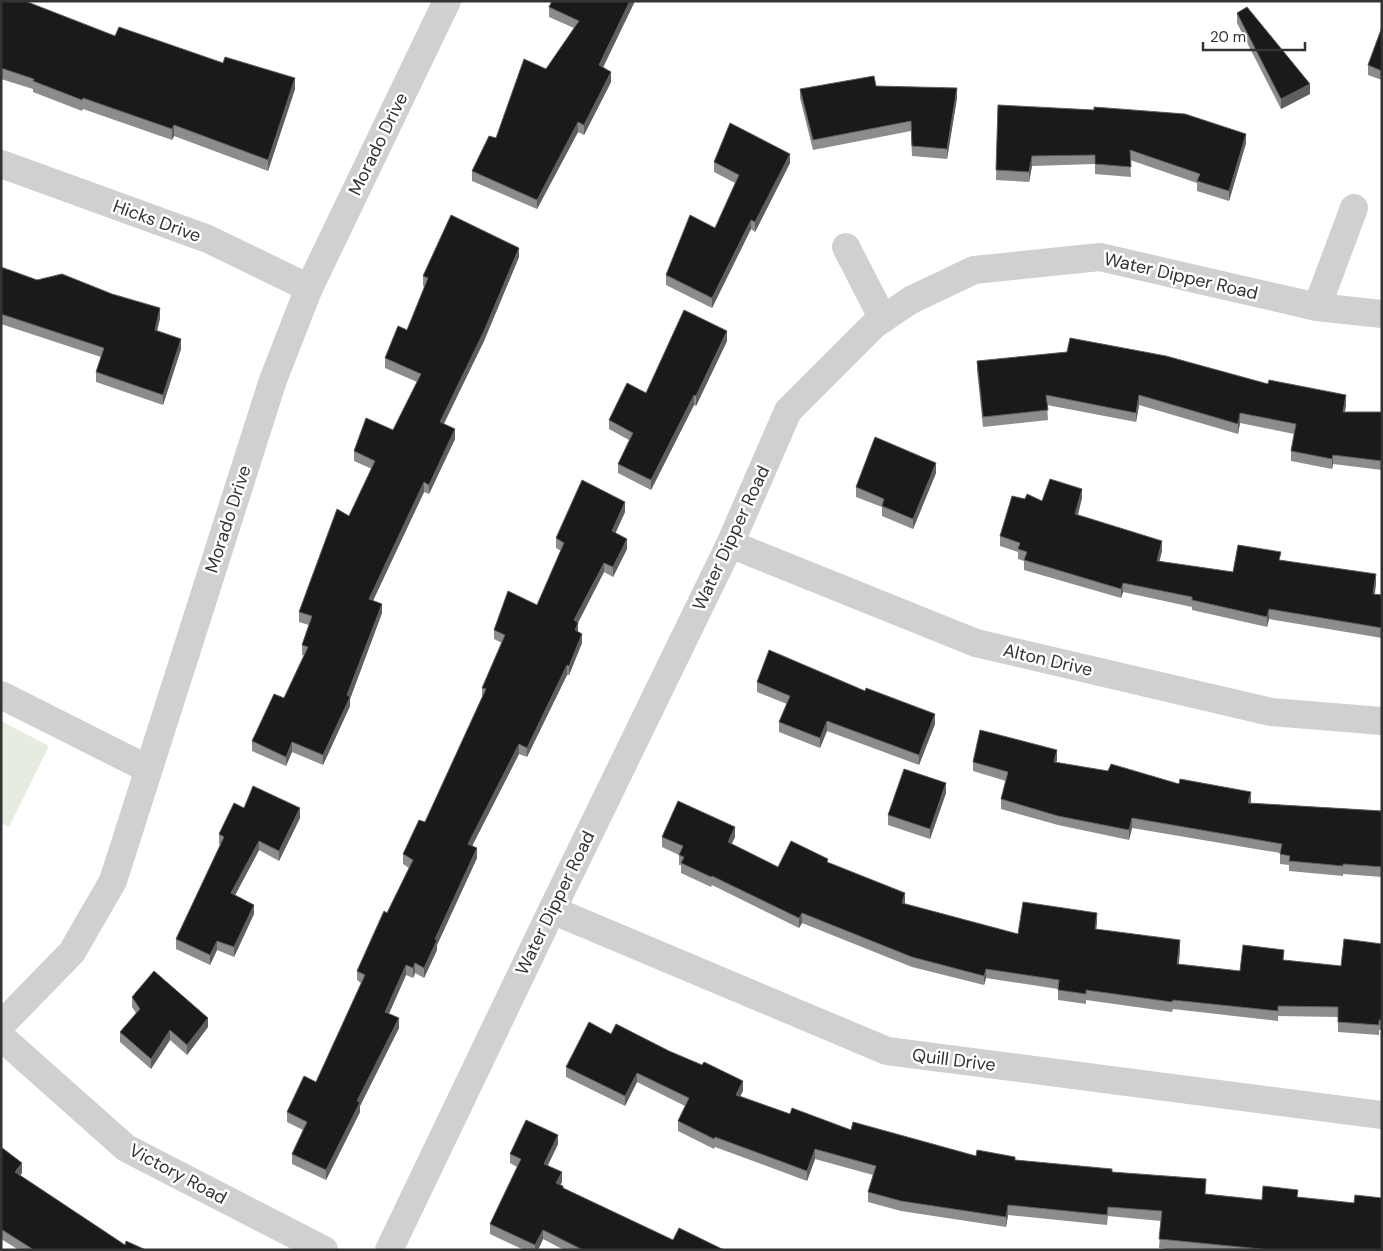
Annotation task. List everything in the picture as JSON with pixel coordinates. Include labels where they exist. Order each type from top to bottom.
[{"type":"street","name":"Morado Drive","points":[[1,1025],[72,952],[113,881],[273,380],[309,288],[447,1]]},
{"type":"street","name":"Hicks Drive","points":[[1,164],[208,239],[309,288]]},
{"type":"street","points":[[1317,307],[1354,208]]},
{"type":"street","points":[[846,247],[883,319]]},
{"type":"street","name":"Water Dipper Road","points":[[390,1250],[552,910],[730,544],[788,411],[874,325],[911,300],[974,270],[1100,257],[1317,307],[1382,314]]},
{"type":"street","name":"Alton Drive","points":[[730,544],[976,643],[1271,712],[1382,721]]},
{"type":"street","points":[[1,695],[148,769]]},
{"type":"street","name":"Quill Drive","points":[[552,910],[887,1051],[1382,1115]]},
{"type":"street","name":"Victory Road","points":[[1,1037],[126,1148],[324,1250]]},
{"type":"shaded area","points":[[1,721],[49,746],[9,827],[1,823]]},
{"type":"building","points":[[1,1],[25,1],[115,36],[119,27],[223,63],[225,57],[295,78],[268,160],[174,125],[172,129],[83,98],[82,100],[33,81],[34,79],[1,68]]},
{"type":"building","points":[[552,1],[630,1],[599,65],[611,72],[584,125],[578,122],[537,200],[472,171],[489,136],[496,138],[524,59],[546,69],[579,21],[549,7]]},
{"type":"building","points":[[1247,7],[1310,84],[1281,99],[1237,13]]},
{"type":"building","points":[[1382,27],[1382,71],[1368,65]]},
{"type":"building","points":[[874,76],[876,86],[957,88],[947,149],[912,146],[911,121],[813,140],[800,89]]},
{"type":"building","points":[[998,105],[1094,110],[1094,107],[1185,114],[1246,134],[1229,191],[1197,181],[1200,174],[1130,150],[1131,167],[1095,164],[1095,155],[1032,156],[1029,172],[996,170]]},
{"type":"building","points":[[730,123],[790,154],[755,222],[751,220],[712,298],[666,275],[690,215],[715,228],[739,175],[714,162]]},
{"type":"building","points":[[451,215],[519,248],[484,331],[440,422],[455,429],[429,485],[424,482],[369,599],[382,604],[347,695],[350,697],[323,755],[292,742],[286,757],[252,741],[274,694],[284,698],[308,647],[302,645],[312,616],[299,612],[337,509],[349,516],[375,461],[354,451],[366,418],[393,430],[421,374],[385,358],[398,326],[407,330],[428,278],[423,276]]},
{"type":"building","points":[[1,267],[37,280],[62,274],[112,294],[160,308],[155,330],[181,339],[163,395],[96,372],[104,348],[1,314]]},
{"type":"building","points":[[684,310],[727,331],[696,396],[694,395],[651,480],[618,464],[633,433],[609,420],[627,383],[646,393]]},
{"type":"building","points":[[1070,338],[1166,356],[1268,384],[1269,380],[1346,395],[1343,412],[1382,412],[1382,461],[1333,455],[1332,459],[1291,451],[1296,424],[1240,413],[1238,424],[1139,395],[1136,413],[1046,395],[1048,410],[983,417],[977,361],[1067,352]]},
{"type":"building","points":[[875,437],[936,463],[913,519],[882,506],[884,499],[856,487]]},
{"type":"building","points":[[1050,479],[1082,489],[1075,514],[1162,541],[1157,561],[1233,572],[1238,545],[1281,552],[1279,560],[1376,574],[1373,594],[1382,595],[1382,628],[1269,609],[1267,617],[1192,600],[1192,597],[1123,583],[1121,589],[1024,560],[1027,552],[1018,549],[1020,543],[1000,536],[1012,496],[1025,499],[1027,494],[1042,501]]},
{"type":"building","points":[[582,480],[625,502],[612,531],[627,539],[613,567],[604,563],[574,620],[578,623],[575,630],[582,634],[569,666],[567,665],[527,748],[519,744],[468,844],[477,848],[435,939],[437,940],[424,968],[415,963],[413,968],[406,965],[385,1012],[399,1018],[357,1101],[360,1102],[326,1170],[292,1154],[307,1122],[287,1112],[304,1076],[316,1082],[365,975],[357,971],[384,911],[387,913],[413,860],[403,854],[419,820],[425,822],[486,689],[482,688],[505,635],[494,630],[508,591],[537,605],[564,543],[556,538]]},
{"type":"building","points":[[769,650],[865,691],[866,688],[935,714],[919,755],[827,721],[820,738],[779,722],[790,696],[757,682]]},
{"type":"building","points":[[980,730],[1057,750],[1054,762],[1108,771],[1111,764],[1179,784],[1180,779],[1251,792],[1248,803],[1382,811],[1382,867],[1343,864],[1343,866],[1289,861],[1290,856],[1280,854],[1282,844],[1132,818],[1129,830],[1058,816],[1001,799],[1008,772],[973,762]]},
{"type":"building","points":[[904,769],[946,783],[930,829],[888,815]]},
{"type":"building","points":[[253,786],[300,808],[279,851],[259,841],[231,893],[254,905],[234,947],[217,941],[210,955],[176,939],[224,837],[219,834],[234,803],[244,808]]},
{"type":"building","points":[[678,801],[735,827],[728,842],[778,867],[791,841],[828,859],[827,862],[905,893],[902,903],[1018,934],[1023,902],[1097,913],[1095,929],[1180,940],[1177,964],[1240,971],[1243,945],[1284,950],[1283,960],[1341,966],[1344,939],[1382,944],[1382,1020],[1379,1020],[1379,1025],[1338,1022],[1338,1007],[1278,1006],[1278,1011],[1173,1000],[1172,1002],[1086,990],[1086,994],[1058,990],[1059,980],[986,969],[984,976],[912,957],[802,913],[799,918],[681,863],[684,857],[679,855],[683,846],[662,837]]},
{"type":"building","points":[[154,971],[208,1018],[187,1045],[170,1030],[151,1059],[120,1032],[140,1009],[132,997]]},
{"type":"building","points":[[589,1022],[611,1034],[616,1024],[669,1051],[702,1065],[704,1062],[743,1081],[736,1095],[790,1114],[792,1108],[851,1130],[853,1122],[976,1156],[977,1150],[1015,1157],[1015,1160],[1112,1169],[1112,1172],[1206,1179],[1205,1194],[1262,1200],[1263,1186],[1298,1190],[1297,1197],[1354,1203],[1355,1195],[1382,1198],[1382,1250],[1271,1250],[1159,1239],[1162,1211],[1108,1207],[1107,1215],[1008,1205],[1006,1217],[901,1201],[868,1192],[876,1166],[815,1149],[807,1171],[715,1137],[714,1139],[678,1121],[689,1098],[637,1073],[625,1096],[566,1067]]},
{"type":"building","points":[[526,1120],[558,1135],[544,1164],[562,1172],[556,1183],[563,1186],[563,1188],[673,1240],[679,1228],[724,1250],[583,1250],[543,1230],[535,1245],[490,1224],[521,1159],[510,1154]]},
{"type":"building","points":[[1,1147],[22,1163],[15,1172],[125,1245],[126,1241],[146,1250],[34,1250],[1,1229]]}]
